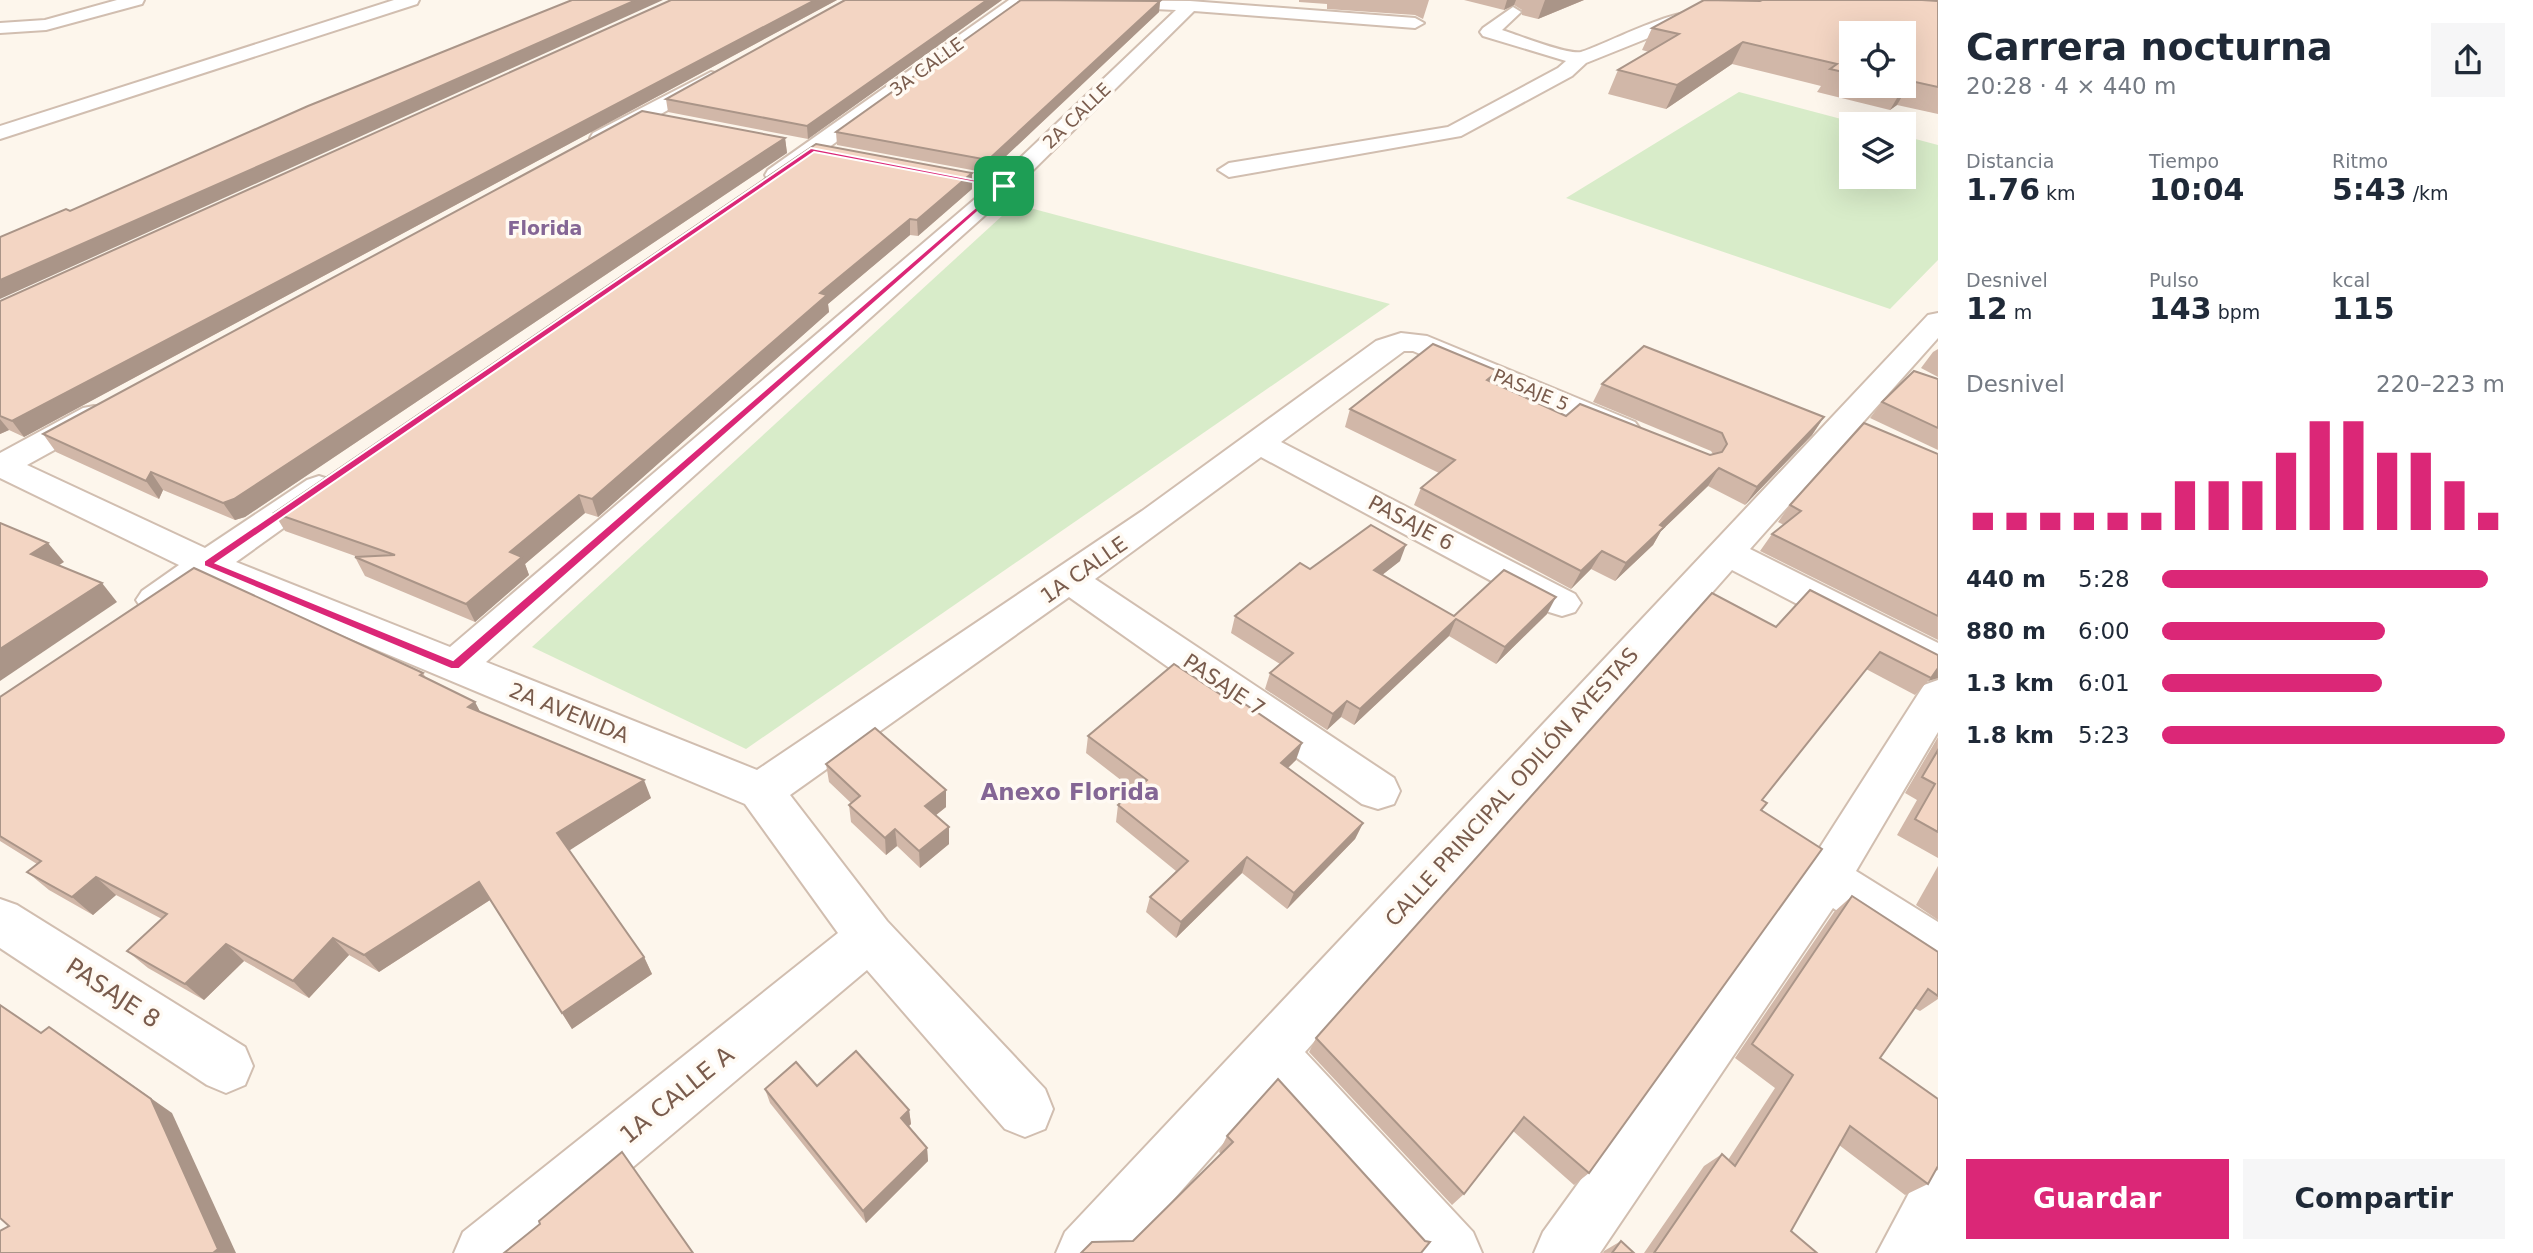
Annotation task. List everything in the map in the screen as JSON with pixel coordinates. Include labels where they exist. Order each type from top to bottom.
[{"type":"street","points":[[0,28],[46,25],[136,0]]},
{"type":"street","points":[[0,133],[411,0]]},
{"type":"street","name":"3A CALLE","points":[[756,189],[1011,5],[1023,0]]},
{"type":"street","points":[[1063,0],[1191,6],[1415,23]]},
{"type":"street","points":[[1722,0],[1803,6]]},
{"type":"street","name":"2A CALLE","points":[[455,666],[990,183],[1191,6]]},
{"type":"street","points":[[1513,12],[1489,32],[1579,59]]},
{"type":"street","points":[[1228,170],[1454,132],[1566,72],[1579,59],[1686,15],[1750,15]]},
{"type":"street","points":[[582,149],[737,64]]},
{"type":"street","points":[[643,116],[682,123]]},
{"type":"street","name":"CALLE PRINCIPAL ODILÓN AYESTAS","points":[[1086,1253],[1726,552],[1857,427],[1905,374],[1938,321]]},
{"type":"street","name":"PASAJE 5","points":[[1401,342],[1418,342],[1647,439]]},
{"type":"street","name":"1A CALLE","points":[[761,791],[1070,580],[1261,444],[1386,347],[1401,342]]},
{"type":"street","points":[[0,466],[110,406]]},
{"type":"street","name":"PASAJE 6","points":[[1261,444],[1562,603]]},
{"type":"street","name":"2A AVENIDA","points":[[0,466],[207,564],[761,791]]},
{"type":"street","points":[[127,619],[345,470]]},
{"type":"street","points":[[1726,552],[1938,660]]},
{"type":"street","name":"PASAJE 7","points":[[1070,580],[1378,790]]},
{"type":"street","points":[[1564,1253],[1827,878],[1938,696]]},
{"type":"street","points":[[761,791],[870,937],[1025,1110]]},
{"type":"street","points":[[1827,878],[1938,949]]},
{"type":"street","name":"PASAJE 8","points":[[0,921],[226,1066]]},
{"type":"street","name":"1A CALLE A","points":[[484,1253],[870,937]]},
{"type":"street","points":[[1269,1052],[1452,1253]]},
{"type":"street","points":[[1907,1253],[1938,1199]]},
{"type":"green space","points":[[1739,92],[1839,118],[1839,189],[1916,189],[1916,139],[1938,145],[1938,260],[1890,309],[1566,198]]},
{"type":"green space","points":[[1015,204],[1390,304],[746,749],[532,647]]},
{"type":"building","points":[[572,0],[636,0],[0,280],[0,237],[66,209],[70,211],[308,106]]},
{"type":"building","points":[[671,0],[815,0],[12,421],[0,416],[0,301]]},
{"type":"building","points":[[845,0],[987,0],[807,126],[666,99]]},
{"type":"building","points":[[1021,0],[1160,1],[988,160],[836,132]]},
{"type":"building","points":[[1704,0],[1938,1],[1938,87],[1916,82],[1916,21],[1839,21],[1839,71],[1830,69],[1837,64],[1743,42],[1677,85],[1618,70],[1679,34],[1652,28]]},
{"type":"building","points":[[642,111],[785,138],[234,499],[223,503],[151,472],[146,481],[43,434]]},
{"type":"building","points":[[816,144],[972,173],[917,220],[910,219],[820,293],[827,295],[592,499],[579,495],[510,552],[522,557],[466,604],[355,557],[395,555],[274,513]]},
{"type":"building","points":[[1433,344],[1498,371],[1487,380],[1566,416],[1580,404],[1710,455],[1722,452],[1727,444],[1722,433],[1602,384],[1644,346],[1824,417],[1757,487],[1719,468],[1660,525],[1664,527],[1626,563],[1602,551],[1581,571],[1421,488],[1455,460],[1350,409]]},
{"type":"building","points":[[1914,371],[1938,379],[1938,428],[1882,402]]},
{"type":"building","points":[[1864,423],[1938,454],[1938,616],[1772,534],[1801,511],[1790,505]]},
{"type":"building","points":[[0,523],[48,543],[31,554],[102,583],[0,649]]},
{"type":"building","points":[[1371,525],[1406,545],[1374,570],[1454,616],[1504,570],[1556,597],[1505,647],[1456,619],[1360,709],[1347,701],[1333,714],[1270,673],[1293,653],[1235,616],[1300,563],[1310,569]]},
{"type":"building","points":[[194,568],[423,673],[420,675],[475,702],[468,707],[644,780],[557,833],[644,957],[562,1013],[479,882],[364,955],[333,938],[293,981],[226,944],[185,984],[127,951],[167,914],[96,877],[72,897],[27,872],[41,861],[0,836],[0,697]]},
{"type":"building","points":[[1810,590],[1938,655],[1938,668],[1931,678],[1880,652],[1762,800],[1767,803],[1761,810],[1822,849],[1589,1173],[1524,1117],[1464,1194],[1316,1038],[1712,593],[1776,627]]},
{"type":"building","points":[[1174,664],[1235,704],[1239,700],[1302,743],[1281,763],[1363,823],[1294,893],[1247,857],[1181,922],[1150,897],[1188,861],[1118,805],[1147,780],[1088,736]]},
{"type":"building","points":[[875,728],[946,790],[925,806],[949,827],[919,851],[895,829],[885,838],[849,805],[860,796],[826,764]]},
{"type":"building","points":[[1938,750],[1938,832],[1915,819],[1935,784],[1922,777]]},
{"type":"building","points":[[1852,896],[1938,952],[1938,996],[1928,989],[1880,1058],[1938,1099],[1938,1166],[1928,1184],[1850,1126],[1791,1231],[1817,1253],[1654,1253],[1722,1154],[1735,1166],[1793,1075],[1752,1044]]},
{"type":"building","points":[[0,1005],[41,1033],[49,1027],[151,1099],[218,1249],[213,1253],[0,1253],[0,1231],[9,1226],[0,1218]]},
{"type":"building","points":[[856,1051],[909,1110],[901,1118],[927,1148],[863,1211],[765,1089],[796,1062],[817,1086]]},
{"type":"building","points":[[1278,1079],[1425,1241],[1430,1242],[1421,1253],[1081,1253],[1092,1242],[1133,1241],[1233,1142],[1227,1136]]},
{"type":"building","points":[[622,1152],[693,1253],[504,1253],[540,1224],[539,1221]]},
{"type":"building","points":[[1621,1241],[1634,1253],[1612,1253]]},
{"type":"district","name":"Florida","points":[[545,228]]},
{"type":"district","name":"Anexo Florida","points":[[1070,792]]},
{"type":"route","points":[[813,149],[1004,186],[455,666],[207,564],[813,149]]}]
